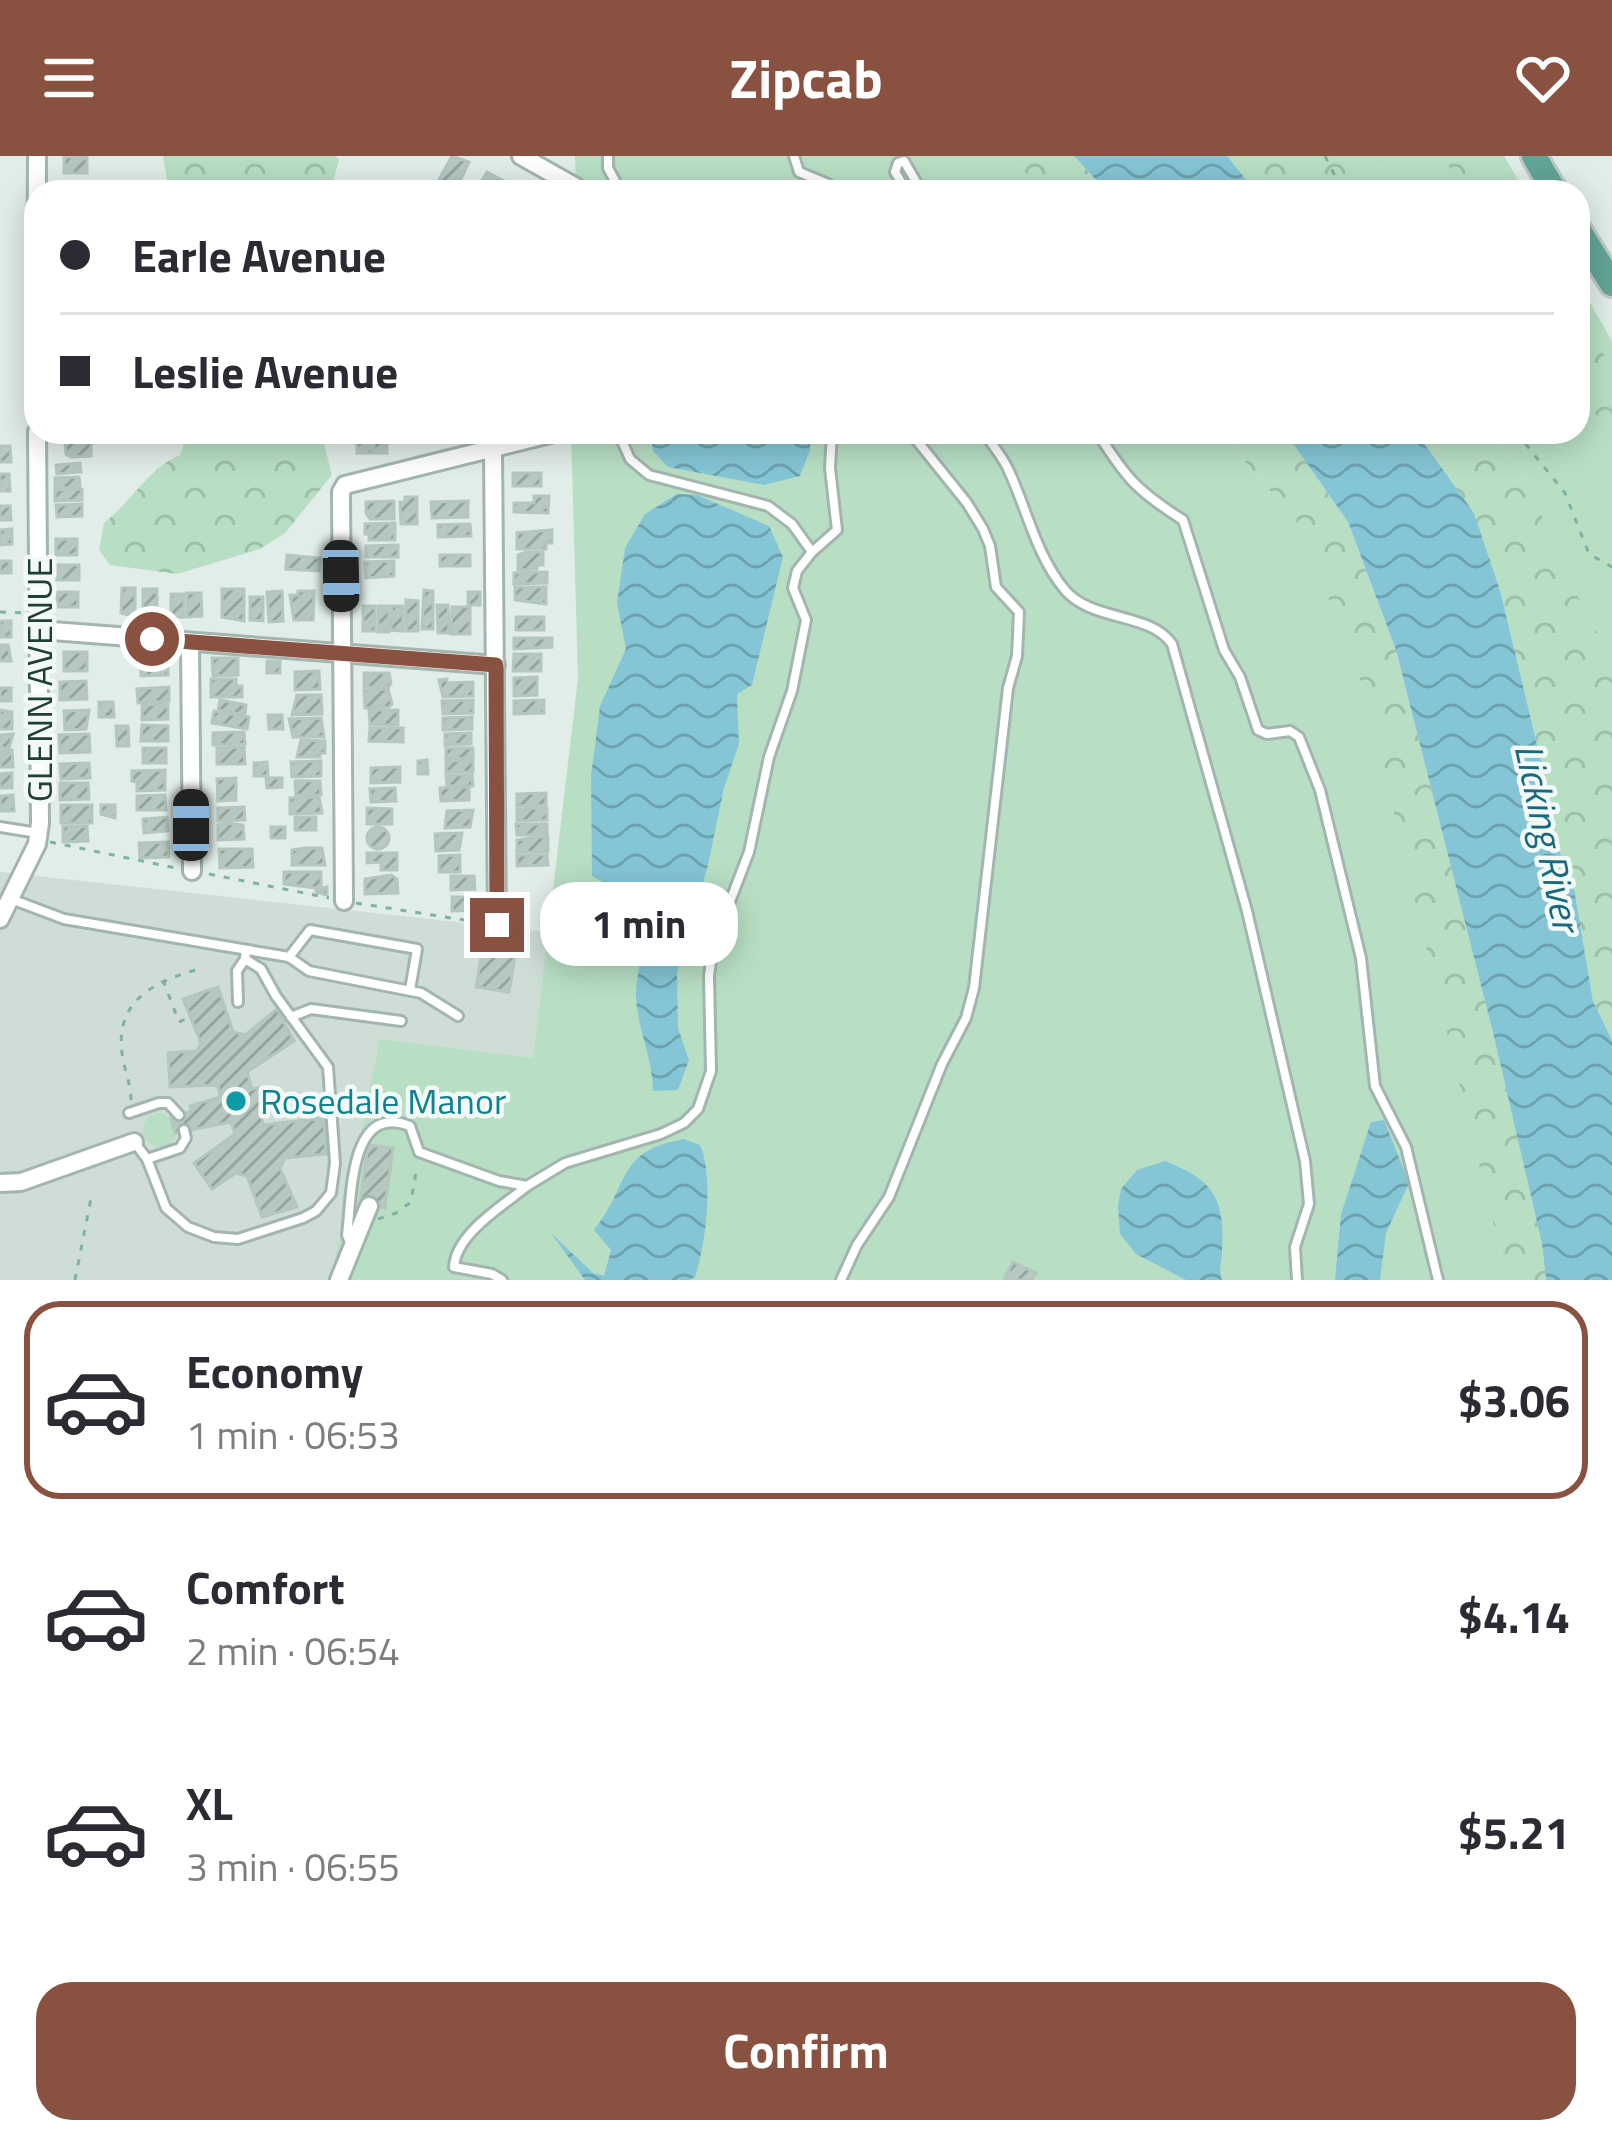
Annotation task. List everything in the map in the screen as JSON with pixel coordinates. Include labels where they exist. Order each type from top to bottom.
[{"type":"main road","points":[[1590,248],[1612,284]]},
{"type":"street","points":[[521,156],[564,180]]},
{"type":"street","name":"GLENN AVENUE","points":[[0,920],[5,896],[39,834],[37,444]]},
{"type":"street","points":[[344,901],[341,492],[345,485],[509,444]]},
{"type":"street","points":[[492,924],[493,448]]},
{"type":"street","points":[[39,629],[496,665]]},
{"type":"street","points":[[190,642],[192,871]]},
{"type":"street","points":[[0,1183],[20,1182],[134,1142]]},
{"type":"street","points":[[339,1280],[367,1211]]},
{"type":"lane","points":[[794,156],[799,172],[818,180]]},
{"type":"lane","points":[[900,180],[895,172],[904,161],[915,180]]},
{"type":"lane","points":[[624,444],[630,458],[649,475],[768,506],[792,524],[812,551]]},
{"type":"lane","points":[[502,1280],[454,1267],[455,1252],[489,1216],[565,1163],[633,1146],[683,1124],[698,1109],[708,1088],[713,946],[749,852],[769,757],[792,691],[806,620],[793,588],[797,571],[837,530],[831,493],[832,444]]},
{"type":"lane","points":[[841,1280],[857,1245],[889,1197],[942,1064],[966,1018],[974,988],[1008,688],[1020,632],[1019,612],[996,587],[983,530],[919,444]]},
{"type":"lane","points":[[992,444],[1008,467],[1041,548],[1064,589],[1094,610],[1156,631],[1172,644],[1247,911],[1305,1161],[1309,1204],[1295,1247],[1297,1280]]},
{"type":"lane","points":[[1105,444],[1148,499],[1183,520],[1224,650],[1240,677],[1258,730],[1267,734],[1291,731],[1299,736],[1320,790],[1361,958],[1375,1086],[1406,1147],[1438,1280]]},
{"type":"lane","points":[[0,827],[39,834]]},
{"type":"lane","points":[[5,896],[64,919],[246,954],[289,957],[308,971],[410,989],[458,1016]]},
{"type":"lane","points":[[289,957],[310,930],[417,949],[410,989]]},
{"type":"lane","points":[[238,1002],[237,970],[246,954]]},
{"type":"lane","points":[[134,1142],[147,1159],[166,1208],[188,1227],[214,1237],[226,1240],[255,1234],[303,1218],[326,1202],[334,1183],[328,1067],[246,954]]},
{"type":"lane","points":[[292,1017],[310,1010],[400,1021]]},
{"type":"lane","points":[[129,1113],[159,1102],[176,1108],[179,1115]]},
{"type":"lane","points":[[352,1246],[347,1235],[364,1138],[376,1124],[396,1121],[410,1126],[419,1152],[499,1181],[527,1186]]},
{"type":"lane","points":[[147,1159],[180,1148],[186,1138],[184,1130]]},
{"type":"path","points":[[1525,444],[1564,493],[1589,554],[1612,566]]},
{"type":"path","points":[[0,612],[26,614]]},
{"type":"path","points":[[39,834],[48,841],[192,871],[492,924]]},
{"type":"path","points":[[129,1113],[132,1095],[121,1033],[127,1012],[143,991],[163,979],[203,968]]},
{"type":"path","points":[[163,979],[179,1022],[190,1017]]},
{"type":"path","points":[[367,1211],[377,1219],[396,1214],[411,1202],[419,1152]]},
{"type":"path","points":[[75,1280],[92,1193]]},
{"type":"shaded area","points":[[0,872],[548,932],[533,1059],[331,1280],[0,1280]]},
{"type":"green space","points":[[163,156],[336,156],[339,160],[333,180],[167,180]]},
{"type":"green space","points":[[575,156],[1012,156],[1031,180],[576,180]]},
{"type":"green space","points":[[1012,156],[1074,156],[1096,180],[1031,180]]},
{"type":"green space","points":[[1227,156],[1378,156],[1387,180],[1246,180]]},
{"type":"green space","points":[[1378,156],[1504,156],[1518,180],[1387,180]]},
{"type":"green space","points":[[1445,156],[1489,156],[1504,180],[1454,180]]},
{"type":"green space","points":[[1590,303],[1612,341],[1612,657],[1586,614],[1528,484],[1502,444],[1590,444]]},
{"type":"green space","points":[[1590,332],[1612,368],[1612,430],[1590,409]]},
{"type":"green space","points":[[184,444],[324,444],[332,475],[285,533],[260,549],[177,574],[110,565],[99,550],[104,523],[158,469],[180,455]]},
{"type":"green space","points":[[571,444],[1230,444],[1301,527],[1364,686],[1507,1280],[331,1280],[380,1039],[533,1058],[578,679]]},
{"type":"green space","points":[[1230,444],[1293,444],[1348,522],[1396,650],[1494,1037],[1542,1244],[1546,1280],[1507,1280],[1364,690],[1301,527]]},
{"type":"green space","points":[[1425,444],[1502,444],[1528,484],[1586,614],[1612,657],[1612,1040],[1593,1001],[1574,888],[1549,825],[1542,765],[1500,590],[1474,513]]},
{"type":"green space","points":[[160,1113],[172,1118],[177,1130],[172,1142],[160,1147],[148,1142],[143,1130],[148,1118]]},
{"type":"water","points":[[1074,156],[1227,156],[1246,180],[1096,180]]},
{"type":"water","points":[[652,444],[810,444],[800,476],[764,485],[668,467]]},
{"type":"water","name":"Licking River","points":[[1293,444],[1425,444],[1474,513],[1500,590],[1542,765],[1549,825],[1574,888],[1593,1001],[1612,1040],[1612,1280],[1546,1280],[1542,1244],[1494,1037],[1396,650],[1348,522]]},
{"type":"water","points":[[677,494],[697,495],[769,526],[783,557],[752,685],[737,694],[739,744],[677,973],[678,1028],[689,1060],[678,1090],[653,1091],[636,994],[647,906],[592,876],[591,776],[600,706],[626,649],[617,603],[625,548],[645,514]]},
{"type":"water","points":[[1384,1120],[1409,1183],[1386,1233],[1380,1280],[1335,1280],[1341,1214],[1371,1122]]},
{"type":"water","points":[[684,1139],[700,1145],[707,1174],[705,1229],[695,1277],[585,1280],[551,1233],[593,1273],[604,1276],[611,1250],[594,1230],[627,1172],[646,1152]]},
{"type":"water","points":[[1165,1161],[1195,1175],[1213,1193],[1221,1217],[1222,1280],[1186,1280],[1136,1254],[1120,1234],[1121,1189],[1137,1170]]},
{"type":"building","points":[[87,156],[87,173],[64,173],[64,157]]},
{"type":"building","points":[[452,156],[469,162],[461,180],[439,180]]},
{"type":"building","points":[[65,444],[91,444],[91,456],[66,454]]},
{"type":"building","points":[[357,444],[372,444],[372,453],[357,453]]},
{"type":"building","points":[[374,444],[387,444],[387,453],[374,453]]},
{"type":"building","points":[[0,446],[10,446],[11,462],[0,462]]},
{"type":"building","points":[[80,463],[81,472],[57,474],[56,465]]},
{"type":"building","points":[[513,473],[541,473],[541,486],[513,486]]},
{"type":"building","points":[[0,474],[9,474],[10,491],[0,491]]},
{"type":"building","points":[[79,477],[80,487],[55,488],[55,478]]},
{"type":"building","points":[[82,489],[82,500],[55,501],[55,490]]},
{"type":"building","points":[[534,496],[549,496],[548,513],[514,512],[514,503],[534,503]]},
{"type":"building","points":[[417,497],[417,524],[401,524],[400,502]]},
{"type":"building","points":[[394,501],[394,519],[370,519],[366,513],[366,502]]},
{"type":"building","points":[[468,501],[468,517],[432,518],[431,502]]},
{"type":"building","points":[[82,504],[82,516],[57,517],[56,505]]},
{"type":"building","points":[[0,506],[10,506],[11,520],[0,520]]},
{"type":"building","points":[[395,523],[395,540],[369,540],[365,534],[365,524]]},
{"type":"building","points":[[470,524],[471,536],[438,537],[438,525]]},
{"type":"building","points":[[12,529],[12,544],[0,545],[0,530]]},
{"type":"building","points":[[552,530],[552,543],[546,543],[546,549],[517,549],[517,533]]},
{"type":"building","points":[[56,539],[77,539],[77,555],[56,555]]},
{"type":"building","points":[[398,545],[398,557],[366,557],[366,546]]},
{"type":"building","points":[[543,552],[543,565],[518,570],[518,555]]},
{"type":"building","points":[[287,555],[320,558],[319,571],[286,569]]},
{"type":"building","points":[[440,555],[470,555],[470,566],[440,566]]},
{"type":"building","points":[[0,561],[11,561],[11,573],[0,573]]},
{"type":"building","points":[[394,561],[394,576],[366,578],[365,562]]},
{"type":"building","points":[[57,565],[79,565],[79,580],[57,580]]},
{"type":"building","points":[[547,572],[547,583],[514,584],[514,573]]},
{"type":"building","points":[[515,587],[546,587],[546,604],[515,600]]},
{"type":"building","points":[[122,588],[135,588],[135,617],[121,613]]},
{"type":"building","points":[[143,589],[157,589],[157,619],[143,616]]},
{"type":"building","points":[[222,589],[244,589],[244,621],[222,617]]},
{"type":"building","points":[[424,590],[433,591],[433,629],[422,629]]},
{"type":"building","points":[[282,591],[283,621],[269,622],[267,592]]},
{"type":"building","points":[[314,591],[313,620],[294,620],[290,595]]},
{"type":"building","points":[[57,592],[78,592],[78,607],[58,607]]},
{"type":"building","points":[[468,592],[480,592],[480,605],[468,605]]},
{"type":"building","points":[[187,593],[201,593],[202,616],[187,617]]},
{"type":"building","points":[[171,594],[184,594],[184,617],[171,617]]},
{"type":"building","points":[[250,597],[263,597],[263,621],[250,620]]},
{"type":"building","points":[[406,600],[418,601],[418,631],[406,631]]},
{"type":"building","points":[[437,605],[448,605],[449,633],[438,633]]},
{"type":"building","points":[[363,606],[375,606],[375,631],[363,631]]},
{"type":"building","points":[[378,606],[389,606],[389,632],[378,632]]},
{"type":"building","points":[[392,606],[403,606],[403,631],[391,630]]},
{"type":"building","points":[[452,607],[470,607],[470,634],[451,634]]},
{"type":"building","points":[[516,617],[544,617],[544,630],[516,630]]},
{"type":"building","points":[[0,621],[11,621],[11,637],[0,637]]},
{"type":"building","points":[[514,638],[552,638],[552,647],[514,649]]},
{"type":"building","points":[[0,645],[8,645],[11,661],[0,661]]},
{"type":"building","points":[[64,652],[87,652],[87,671],[64,671]]},
{"type":"building","points":[[514,654],[541,654],[541,671],[513,671]]},
{"type":"building","points":[[140,658],[168,658],[168,675],[141,676]]},
{"type":"building","points":[[212,658],[238,658],[238,675],[213,676]]},
{"type":"building","points":[[267,661],[280,661],[280,673],[267,673]]},
{"type":"building","points":[[319,671],[320,689],[295,690],[295,672]]},
{"type":"building","points":[[364,673],[389,673],[391,683],[389,687],[364,687]]},
{"type":"building","points":[[537,677],[537,695],[514,696],[514,678]]},
{"type":"building","points":[[211,679],[236,679],[242,697],[211,697]]},
{"type":"building","points":[[447,679],[447,683],[473,682],[473,696],[443,697],[439,680]]},
{"type":"building","points":[[86,681],[87,699],[60,700],[60,682]]},
{"type":"building","points":[[169,687],[169,701],[138,703],[137,689]]},
{"type":"building","points":[[0,688],[11,688],[11,701],[0,701]]},
{"type":"building","points":[[388,689],[389,707],[365,708],[364,690]]},
{"type":"building","points":[[297,695],[321,695],[322,714],[292,715]]},
{"type":"building","points":[[220,700],[246,705],[245,715],[218,710]]},
{"type":"building","points":[[473,700],[473,713],[443,714],[442,701]]},
{"type":"building","points":[[544,700],[544,713],[514,714],[514,701]]},
{"type":"building","points":[[99,702],[113,702],[114,717],[99,717]]},
{"type":"building","points":[[168,704],[168,719],[142,720],[142,705]]},
{"type":"building","points":[[0,710],[12,712],[12,729],[0,729]]},
{"type":"building","points":[[89,710],[86,729],[65,730],[64,711]]},
{"type":"building","points":[[369,710],[398,710],[398,725],[370,725]]},
{"type":"building","points":[[214,711],[249,717],[247,729],[212,723]]},
{"type":"building","points":[[268,715],[282,715],[283,729],[269,729]]},
{"type":"building","points":[[472,717],[472,729],[443,730],[443,718]]},
{"type":"building","points":[[321,718],[324,737],[293,737],[289,719]]},
{"type":"building","points":[[142,725],[168,726],[168,741],[141,741]]},
{"type":"building","points":[[116,726],[128,726],[129,746],[117,746]]},
{"type":"building","points":[[370,728],[403,728],[403,742],[369,741]]},
{"type":"building","points":[[244,732],[245,744],[213,745],[213,733]]},
{"type":"building","points":[[471,733],[471,744],[445,745],[445,734]]},
{"type":"building","points":[[13,734],[9,748],[0,748],[0,735]]},
{"type":"building","points":[[89,734],[90,752],[60,753],[59,735]]},
{"type":"building","points":[[301,740],[325,741],[325,753],[297,757]]},
{"type":"building","points":[[244,747],[245,764],[217,764],[217,748]]},
{"type":"building","points":[[143,748],[166,748],[166,763],[143,763]]},
{"type":"building","points":[[446,748],[473,748],[473,758],[446,759]]},
{"type":"building","points":[[12,750],[13,767],[0,767],[0,751]]},
{"type":"building","points":[[427,760],[428,774],[418,774],[418,761]]},
{"type":"building","points":[[473,760],[473,772],[446,772],[446,761]]},
{"type":"building","points":[[321,761],[321,776],[292,777],[291,762]]},
{"type":"building","points":[[267,762],[268,776],[254,776],[254,763]]},
{"type":"building","points":[[89,763],[90,778],[61,779],[60,764]]},
{"type":"building","points":[[400,767],[400,782],[371,783],[371,768]]},
{"type":"building","points":[[165,770],[165,790],[137,791],[132,771]]},
{"type":"building","points":[[12,773],[12,788],[0,788],[0,774]]},
{"type":"building","points":[[446,775],[472,775],[473,786],[447,786]]},
{"type":"building","points":[[236,778],[236,800],[218,801],[217,779]]},
{"type":"building","points":[[266,778],[282,778],[282,787],[267,788]]},
{"type":"building","points":[[295,781],[320,781],[321,795],[296,795]]},
{"type":"building","points":[[60,783],[88,783],[89,799],[60,800]]},
{"type":"building","points":[[469,787],[469,800],[441,801],[440,788]]},
{"type":"building","points":[[395,788],[396,801],[371,802],[370,789]]},
{"type":"building","points":[[546,793],[546,805],[517,806],[517,794]]},
{"type":"building","points":[[13,795],[14,811],[0,811],[0,796]]},
{"type":"building","points":[[165,795],[166,810],[137,810],[137,796]]},
{"type":"building","points":[[319,797],[322,813],[290,814],[290,798]]},
{"type":"building","points":[[61,805],[92,805],[92,823],[61,823]]},
{"type":"building","points":[[101,805],[115,805],[115,818],[101,814]]},
{"type":"building","points":[[244,807],[245,820],[218,821],[218,808]]},
{"type":"building","points":[[367,808],[392,809],[392,824],[367,824]]},
{"type":"building","points":[[547,808],[547,820],[517,821],[517,809]]},
{"type":"building","points":[[473,810],[470,827],[445,828],[447,811]]},
{"type":"building","points":[[167,817],[168,831],[144,833],[143,819]]},
{"type":"building","points":[[295,817],[316,817],[316,830],[295,830]]},
{"type":"building","points":[[516,824],[547,824],[547,835],[517,835]]},
{"type":"building","points":[[218,825],[243,825],[244,839],[218,840]]},
{"type":"building","points":[[63,826],[87,826],[88,841],[63,842]]},
{"type":"building","points":[[271,827],[285,827],[285,838],[271,838]]},
{"type":"building","points":[[378,827],[389,838],[378,849],[367,838]]},
{"type":"building","points":[[462,833],[459,850],[436,851],[435,834]]},
{"type":"building","points":[[548,837],[548,852],[517,852],[517,840]]},
{"type":"building","points":[[168,842],[169,857],[140,858],[139,843]]},
{"type":"building","points":[[322,848],[325,865],[292,865],[292,850]]},
{"type":"building","points":[[219,849],[252,849],[253,867],[220,868]]},
{"type":"building","points":[[367,853],[397,853],[397,870],[381,870],[381,862],[367,863]]},
{"type":"building","points":[[460,855],[460,872],[439,872],[439,856]]},
{"type":"building","points":[[517,855],[547,855],[548,865],[517,866]]},
{"type":"building","points":[[284,872],[321,872],[321,888],[327,887],[327,895],[316,888],[284,884]]},
{"type":"building","points":[[391,875],[397,879],[398,893],[365,894],[365,879]]},
{"type":"building","points":[[451,876],[474,876],[475,889],[451,890]]},
{"type":"building","points":[[452,897],[477,897],[477,910],[452,911]]},
{"type":"building","points":[[486,928],[519,934],[509,992],[476,987]]},
{"type":"building","name":"Rosedale Manor","points":[[218,987],[233,1032],[245,1035],[277,1009],[294,1041],[247,1072],[252,1089],[262,1087],[269,1109],[261,1112],[263,1125],[324,1118],[326,1154],[285,1158],[280,1168],[297,1207],[262,1217],[247,1176],[236,1173],[212,1189],[194,1163],[235,1134],[231,1122],[175,1133],[171,1118],[220,1097],[218,1085],[170,1087],[168,1053],[197,1051],[201,1043],[183,999]]},
{"type":"building","points":[[368,1145],[393,1148],[385,1208],[360,1204]]},
{"type":"building","points":[[1013,1262],[1036,1273],[1032,1280],[1004,1280]]},
{"type":"place","name":"Rosedale Manor","points":[[236,1101]]},
{"type":"route","points":[[152,639],[496,665],[497,925]]}]
